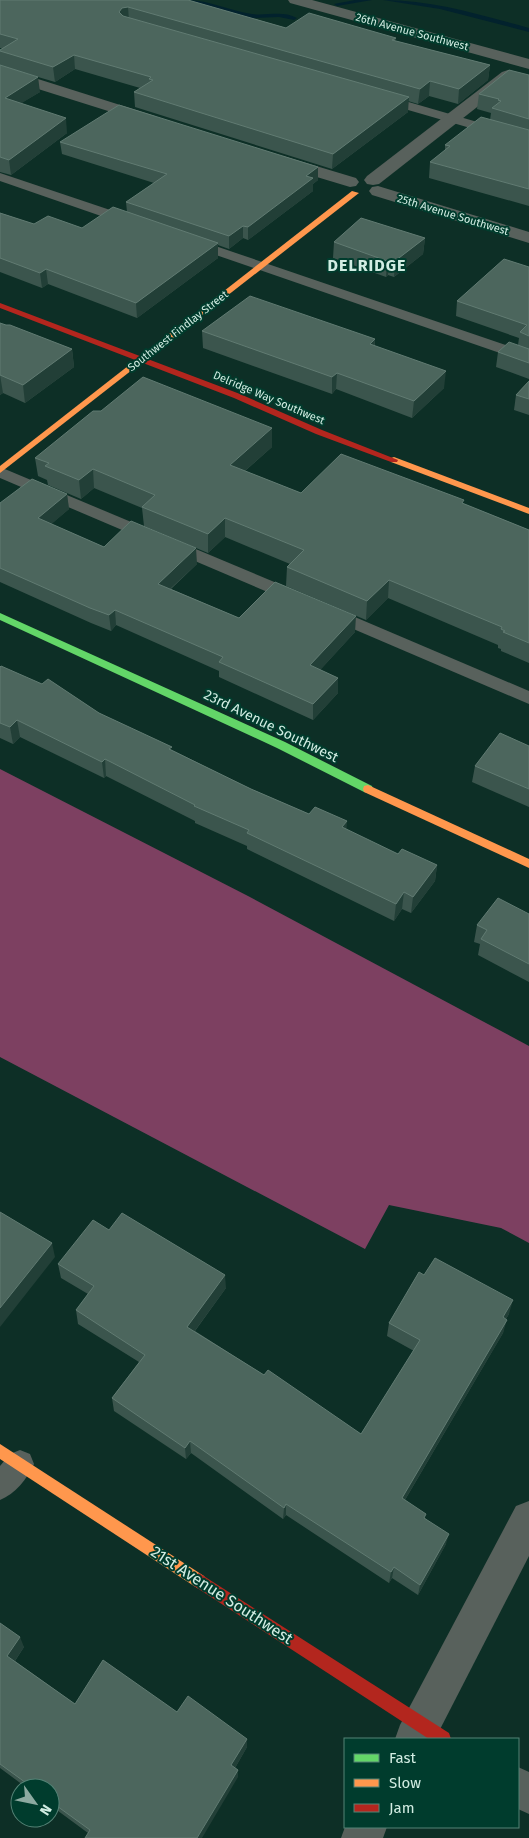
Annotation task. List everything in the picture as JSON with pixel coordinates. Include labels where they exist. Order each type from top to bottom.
[{"type":"street","name":"26th Avenue Southwest","points":[[295,0],[526,63]]},
{"type":"street","points":[[265,155],[365,194],[452,118],[526,63]]},
{"type":"street","points":[[0,72],[161,123]]},
{"type":"street","name":"25th Avenue Southwest","points":[[376,186],[529,238]]},
{"type":"street","name":"Southwest Findlay Street","points":[[0,471],[261,266],[353,188]]},
{"type":"street","name":"Delridge Way Southwest","points":[[0,305],[237,396],[318,432],[529,511]]},
{"type":"street","name":"23rd Avenue Southwest","points":[[0,616],[281,745],[334,773],[529,864]]},
{"type":"street","name":"21st Avenue Southwest","points":[[10,1457],[426,1735]]},
{"type":"street","points":[[426,1735],[529,1519]]},
{"type":"lane","points":[[367,94],[529,141]]},
{"type":"lane","points":[[0,176],[149,228]]},
{"type":"lane","points":[[177,237],[529,358]]},
{"type":"lane","points":[[0,471],[529,698]]},
{"type":"lane","points":[[0,1486],[10,1457]]},
{"type":"shaded area","points":[[0,769],[248,896],[529,1046],[529,1243],[501,1228],[389,1205],[365,1249],[0,1057]]},
{"type":"building","points":[[0,0],[188,0],[286,28],[309,13],[396,38],[392,40],[490,65],[459,89],[430,81],[420,89],[128,7],[122,8],[119,12],[123,16],[409,97],[333,154],[134,92],[153,80],[149,79],[151,77],[74,55],[53,67],[0,51],[18,39],[0,34]]},
{"type":"building","points":[[0,65],[38,77],[5,98],[66,118],[9,160],[0,157]]},
{"type":"building","points":[[509,70],[529,75],[529,119],[492,108],[501,101],[479,94]]},
{"type":"building","points":[[119,105],[318,167],[306,176],[313,178],[248,227],[243,226],[229,236],[126,202],[167,174],[60,142]]},
{"type":"building","points":[[481,117],[529,130],[529,189],[430,162],[450,146],[445,145]]},
{"type":"building","points":[[113,207],[218,243],[136,303],[46,269],[40,273],[0,258],[0,213],[34,224],[48,216],[82,228]]},
{"type":"building","points":[[361,218],[425,238],[395,261],[389,259],[387,261],[334,242]]},
{"type":"building","points":[[504,259],[529,267],[529,336],[520,332],[527,325],[457,301]]},
{"type":"building","points":[[250,296],[375,339],[370,344],[446,371],[414,401],[337,373],[332,377],[202,331]]},
{"type":"building","points":[[0,323],[10,325],[72,349],[23,385],[0,375]]},
{"type":"building","points":[[509,342],[529,349],[529,363],[498,352]]},
{"type":"building","points":[[143,377],[272,428],[230,465],[301,493],[341,454],[464,500],[462,503],[529,530],[529,643],[503,632],[505,631],[501,629],[502,627],[389,580],[367,601],[287,567],[304,550],[225,518],[208,534],[142,507],[155,495],[93,469],[79,480],[45,466],[49,463],[35,458],[93,411],[101,411]]},
{"type":"building","points":[[529,381],[529,399],[516,395]]},
{"type":"building","points":[[32,479],[67,494],[38,518],[104,547],[131,521],[196,548],[158,584],[239,618],[275,582],[356,616],[310,665],[338,678],[313,704],[219,662],[223,657],[115,610],[109,615],[0,568],[0,503]]},
{"type":"building","points":[[1,666],[42,684],[48,679],[99,713],[172,747],[169,749],[251,789],[309,814],[315,807],[347,821],[342,827],[398,854],[402,849],[437,865],[413,897],[404,892],[396,904],[247,833],[249,830],[194,806],[105,759],[102,762],[17,720],[10,727],[0,723]]},
{"type":"building","points":[[500,733],[529,746],[529,789],[475,766]]},
{"type":"building","points":[[498,898],[529,914],[529,964],[481,939],[487,930],[477,925]]},
{"type":"building","points":[[0,1212],[52,1243],[0,1308]]},
{"type":"building","points":[[122,1213],[225,1275],[187,1327],[264,1375],[268,1370],[361,1434],[420,1340],[389,1323],[419,1272],[424,1275],[435,1258],[513,1300],[503,1317],[507,1320],[402,1498],[426,1514],[424,1518],[449,1534],[420,1585],[394,1567],[391,1572],[286,1504],[284,1508],[190,1441],[185,1448],[112,1398],[145,1355],[76,1310],[94,1286],[58,1264],[93,1220],[109,1230]]},
{"type":"building","points":[[0,1623],[20,1637],[7,1656],[75,1704],[103,1660],[177,1712],[188,1696],[247,1739],[231,1765],[238,1770],[197,1838],[85,1838],[90,1830],[60,1808],[60,1778],[19,1778],[0,1764]]},
{"type":"waterway","points":[[178,7],[192,0],[252,16],[279,15],[294,18]]},
{"type":"waterway","points":[[337,4],[369,0]]},
{"type":"waterway","points":[[386,0],[422,3],[476,15],[529,30]]},
{"type":"traffic: fast","points":[[0,616],[281,745],[368,789]]},
{"type":"traffic: slow","points":[[0,470],[355,193]]},
{"type":"traffic: slow","points":[[394,460],[529,511]]},
{"type":"traffic: slow","points":[[368,789],[529,864]]},
{"type":"traffic: slow","points":[[0,1451],[199,1581]]},
{"type":"traffic: jam","points":[[0,305],[237,396],[319,432],[394,460]]},
{"type":"traffic: jam","points":[[199,1581],[441,1738]]},
{"type":"district","name":"DELRIDGE","points":[[367,265]]}]
